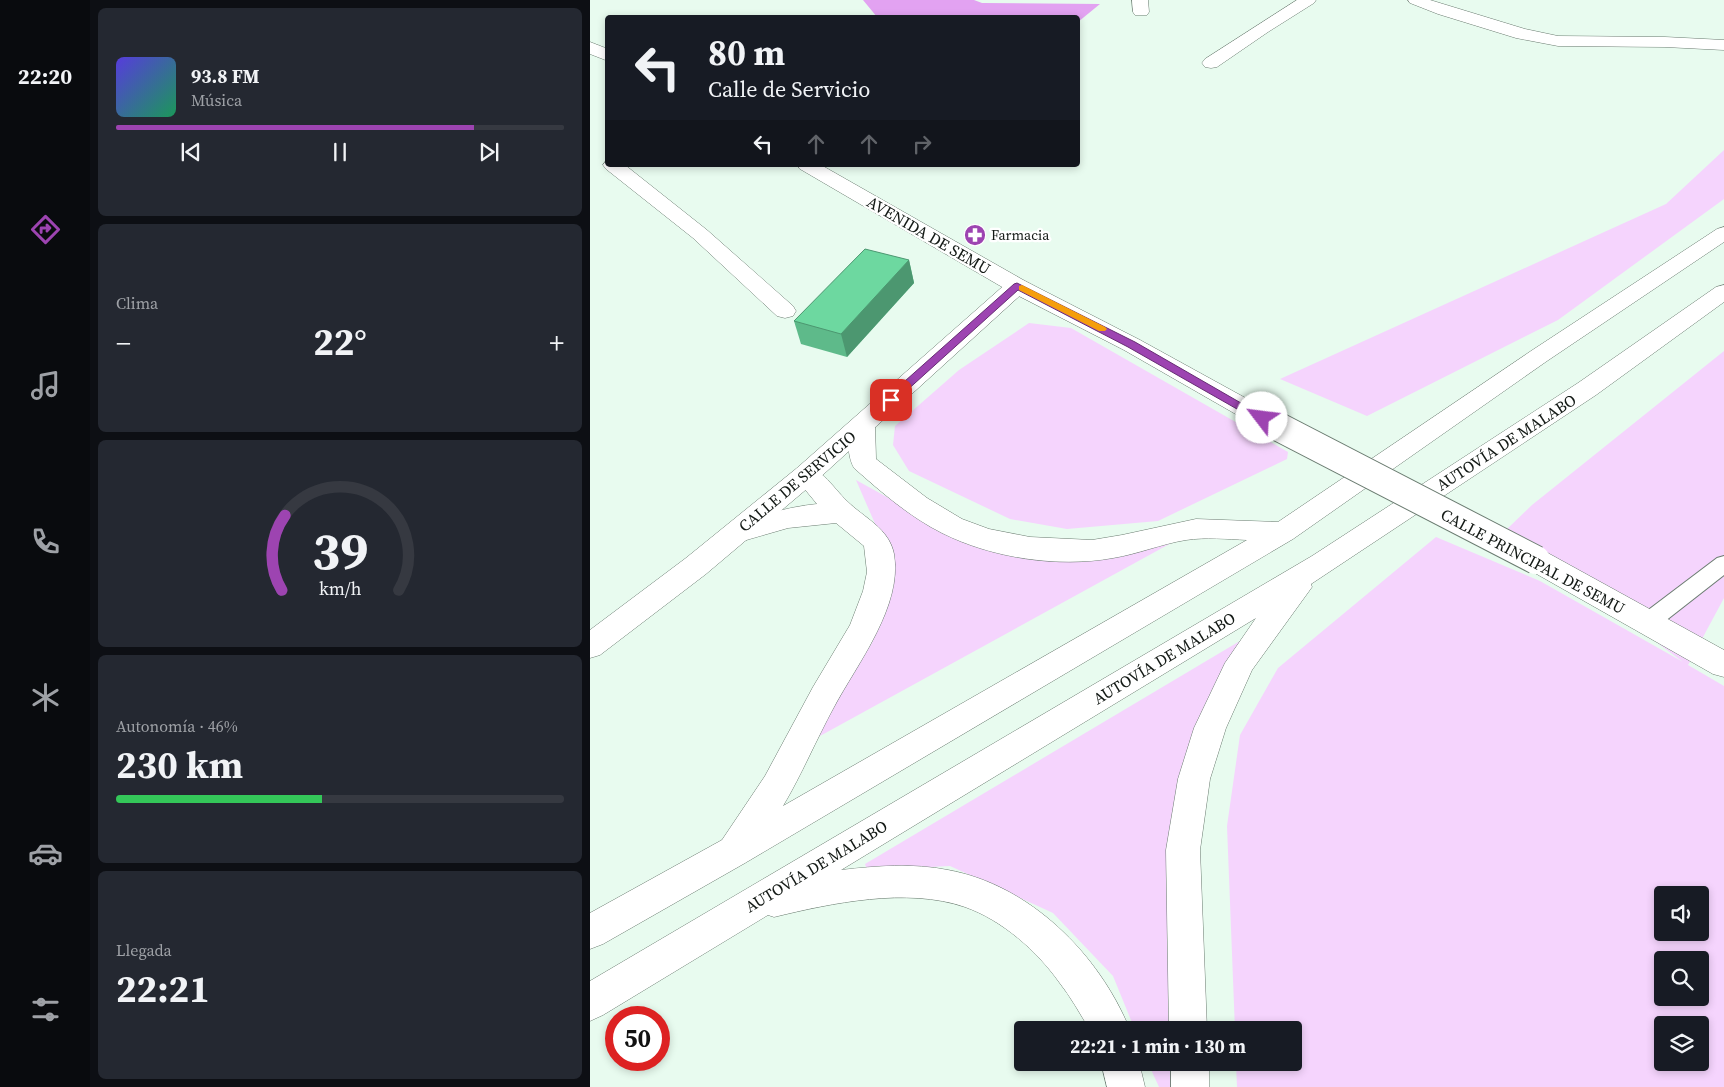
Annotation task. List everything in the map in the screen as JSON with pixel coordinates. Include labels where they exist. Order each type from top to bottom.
[{"type":"main road","points":[[1211,63],[1262,28],[1308,0]]},
{"type":"main road","points":[[1416,0],[1444,11],[1522,34],[1558,41],[1665,42],[1724,45]]},
{"type":"main road","points":[[590,47],[605,54]]},
{"type":"main road","points":[[614,167],[700,234],[785,311]]},
{"type":"main road","name":"AVENIDA DE SEMU","points":[[810,167],[1017,286],[1132,344],[1262,418]]},
{"type":"main road","points":[[590,932],[733,852],[1283,532],[1538,356],[1724,233]]},
{"type":"main road","name":"CALLE DE SERVICIO","points":[[590,646],[696,566],[806,475],[1017,286]]},
{"type":"main road","name":"AUTOVÍA DE MALABO","points":[[590,1002],[1322,564],[1588,389],[1724,292]]},
{"type":"main road","name":"CALLE PRINCIPAL DE SEMU","points":[[1262,418],[1536,560],[1724,665]]},
{"type":"main road","points":[[862,425],[864,462],[895,488],[939,518],[953,526],[991,540],[1040,549],[1084,551],[1111,548],[1177,532],[1198,529],[1283,532]]},
{"type":"main road","points":[[733,852],[782,778],[825,695],[840,672],[868,619],[879,582],[880,553],[874,538],[865,529],[842,513],[806,475]]},
{"type":"main road","points":[[736,533],[794,516],[842,513]]},
{"type":"main road","points":[[1188,1021],[1183,850],[1187,817],[1200,755],[1227,688],[1240,663],[1286,598],[1322,564]]},
{"type":"main road","points":[[750,905],[863,883],[948,886],[1003,907],[1035,930],[1066,960],[1105,1021]]},
{"type":"main road","points":[[1122,1071],[1126,1087]]},
{"type":"main road","points":[[1190,1071],[1190,1087]]},
{"type":"lane","points":[[1647,623],[1724,564]]},
{"type":"shaded area","points":[[863,0],[974,0],[982,3],[1100,4],[1080,20],[1080,15],[875,15]]},
{"type":"shaded area","points":[[1724,150],[1724,199],[1558,320],[1367,416],[1280,379],[1666,204]]},
{"type":"shaded area","points":[[1029,323],[1071,328],[1288,452],[1287,459],[1158,521],[1067,529],[1010,519],[909,471],[893,445],[895,426],[959,370]]},
{"type":"shaded area","points":[[1724,351],[1724,598],[1688,665],[1724,686],[1724,1087],[1237,1087],[1236,1071],[1302,1071],[1302,1021],[1235,1021],[1227,826],[1240,735],[1278,668],[1436,537],[1540,581],[1683,662],[1506,530],[1532,505]]},
{"type":"shaded area","points":[[856,480],[972,544],[1076,557],[1184,536],[789,753],[872,643],[893,565]]},
{"type":"shaded area","points":[[1255,632],[1199,740],[1180,1021],[1131,1021],[1113,976],[1053,913],[950,866],[867,870],[865,864]]},
{"type":"shaded area","points":[[1152,1071],[1180,1071],[1179,1087],[1159,1087]]},
{"type":"building","points":[[865,249],[909,260],[841,334],[794,321]]},
{"type":"slow traffic","points":[[1022,288],[1102,329]]},
{"type":"place","name":"Farmacia","points":[[975,235]]},
{"type":"route","points":[[891,400],[1017,286],[1132,344],[1262,418]]}]
